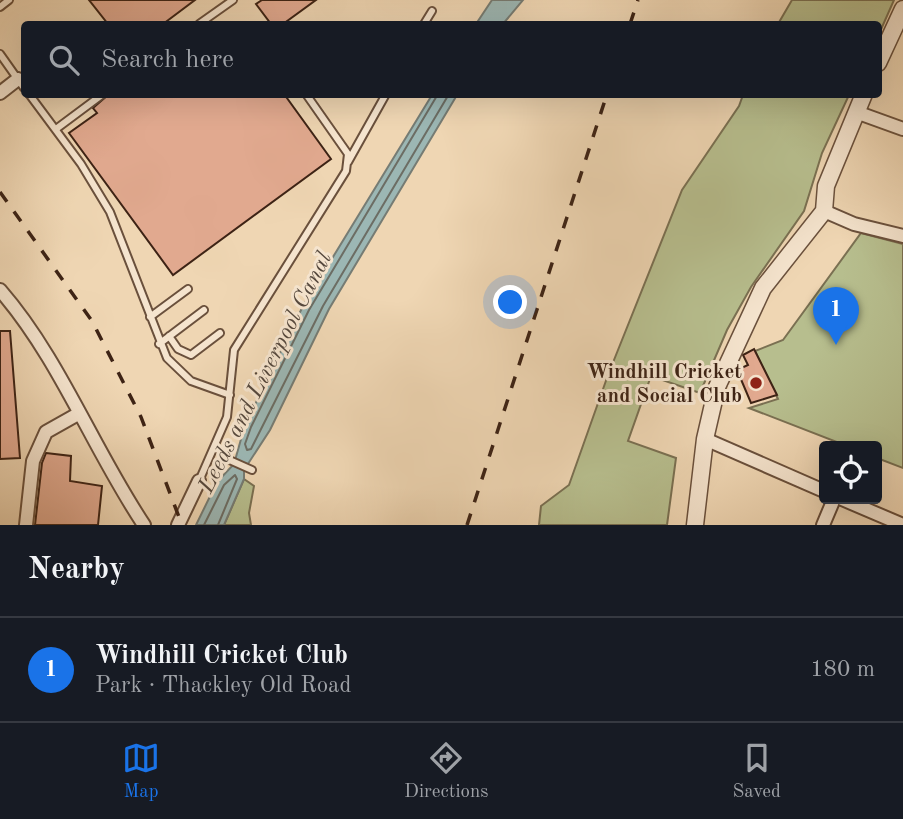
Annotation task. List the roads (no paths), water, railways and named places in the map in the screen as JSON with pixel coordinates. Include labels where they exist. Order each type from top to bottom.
[{"type":"street","points":[[882,54],[903,9]]},
{"type":"street","points":[[0,93],[21,83]]},
{"type":"street","points":[[695,525],[705,439],[717,387],[763,288],[824,211],[826,186],[862,98]]},
{"type":"street","points":[[856,112],[903,129]]},
{"type":"street","points":[[824,211],[854,224],[903,236]]},
{"type":"street","points":[[0,290],[52,365],[144,525]]},
{"type":"street","points":[[26,525],[33,461],[46,432],[78,414]]},
{"type":"street","points":[[705,439],[819,489]]},
{"type":"street","points":[[178,525],[199,481]]},
{"type":"street","points":[[823,525],[832,504]]},
{"type":"street","points":[[854,504],[903,525]]},
{"type":"lane","points":[[0,7],[9,0]]},
{"type":"lane","points":[[203,21],[233,0]]},
{"type":"lane","points":[[426,21],[432,11]]},
{"type":"lane","points":[[0,54],[21,83]]},
{"type":"lane","points":[[32,98],[56,129],[110,212],[159,344],[167,358],[183,374],[201,385],[230,395]]},
{"type":"lane","points":[[56,129],[98,98]]},
{"type":"lane","points":[[199,481],[227,417],[234,350],[346,172],[348,154],[309,98]]},
{"type":"lane","points":[[347,164],[384,98]]},
{"type":"lane","points":[[150,317],[188,289]]},
{"type":"lane","points":[[159,344],[204,310]]},
{"type":"lane","points":[[169,336],[178,349],[191,355],[220,333]]},
{"type":"lane","points":[[225,458],[252,471]]},
{"type":"water","points":[[492,0],[523,0],[506,21],[478,21]]},
{"type":"water","points":[[430,98],[455,98],[329,309],[270,430],[244,470],[244,479],[224,525],[196,525],[217,482],[234,464],[245,425],[303,306]]},
{"type":"railway","points":[[631,21],[638,0]]},
{"type":"railway","points":[[467,525],[606,98]]},
{"type":"railway","points":[[0,192],[92,321],[141,417],[182,525]]},
{"type":"place","name":"Windhill Cricket Club","points":[[836,345]]},
{"type":"place","name":"Windhill Cricket and Social Club","points":[[756,383]]},
{"type":"water label","name":"Leeds and Liverpool Canal","points":[[264,372]]}]
